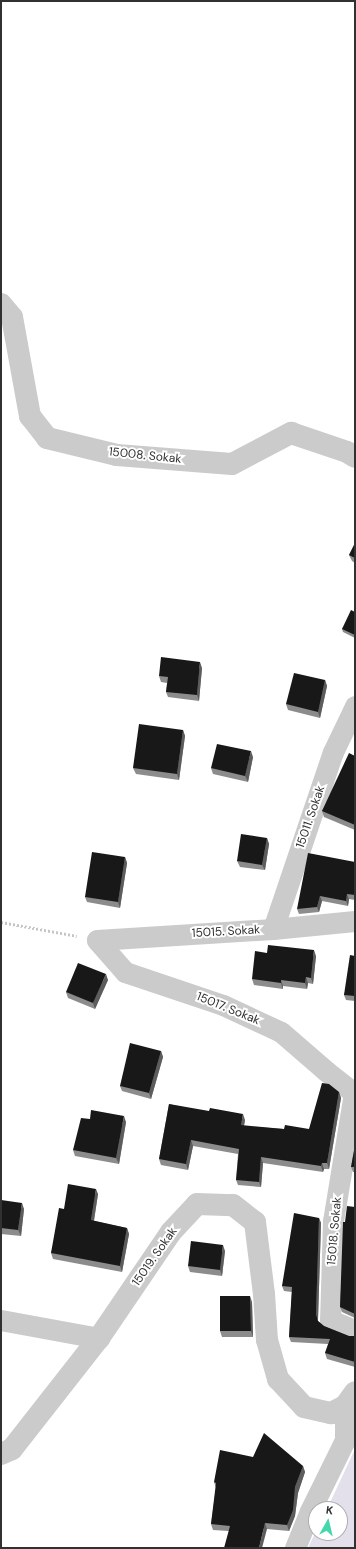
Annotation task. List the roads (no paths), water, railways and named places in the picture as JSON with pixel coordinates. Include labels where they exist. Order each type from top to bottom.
[{"type":"street","name":"15008. Sokak","points":[[1,304],[12,317],[30,416],[47,438],[117,455],[232,464],[291,433],[348,452],[355,457]]},
{"type":"street","name":"15011. Sokak","points":[[273,929],[333,752],[355,706]]},
{"type":"street","name":"15015. Sokak","points":[[97,940],[273,929],[355,921]]},
{"type":"street","name":"15017. Sokak","points":[[97,940],[125,972],[223,1005],[281,1032],[354,1093]]},
{"type":"street","name":"15018. Sokak","points":[[354,1093],[333,1221],[330,1320],[355,1330]]},
{"type":"street","name":"15019. Sokak","points":[[1,1454],[12,1449],[99,1338],[171,1232],[197,1204],[233,1205],[255,1222],[264,1294],[267,1340],[278,1379],[304,1407],[331,1413],[350,1399]]},
{"type":"street","points":[[1,1320],[99,1338]]},
{"type":"street","points":[[295,1548],[310,1512],[345,1440],[350,1399]]}]
